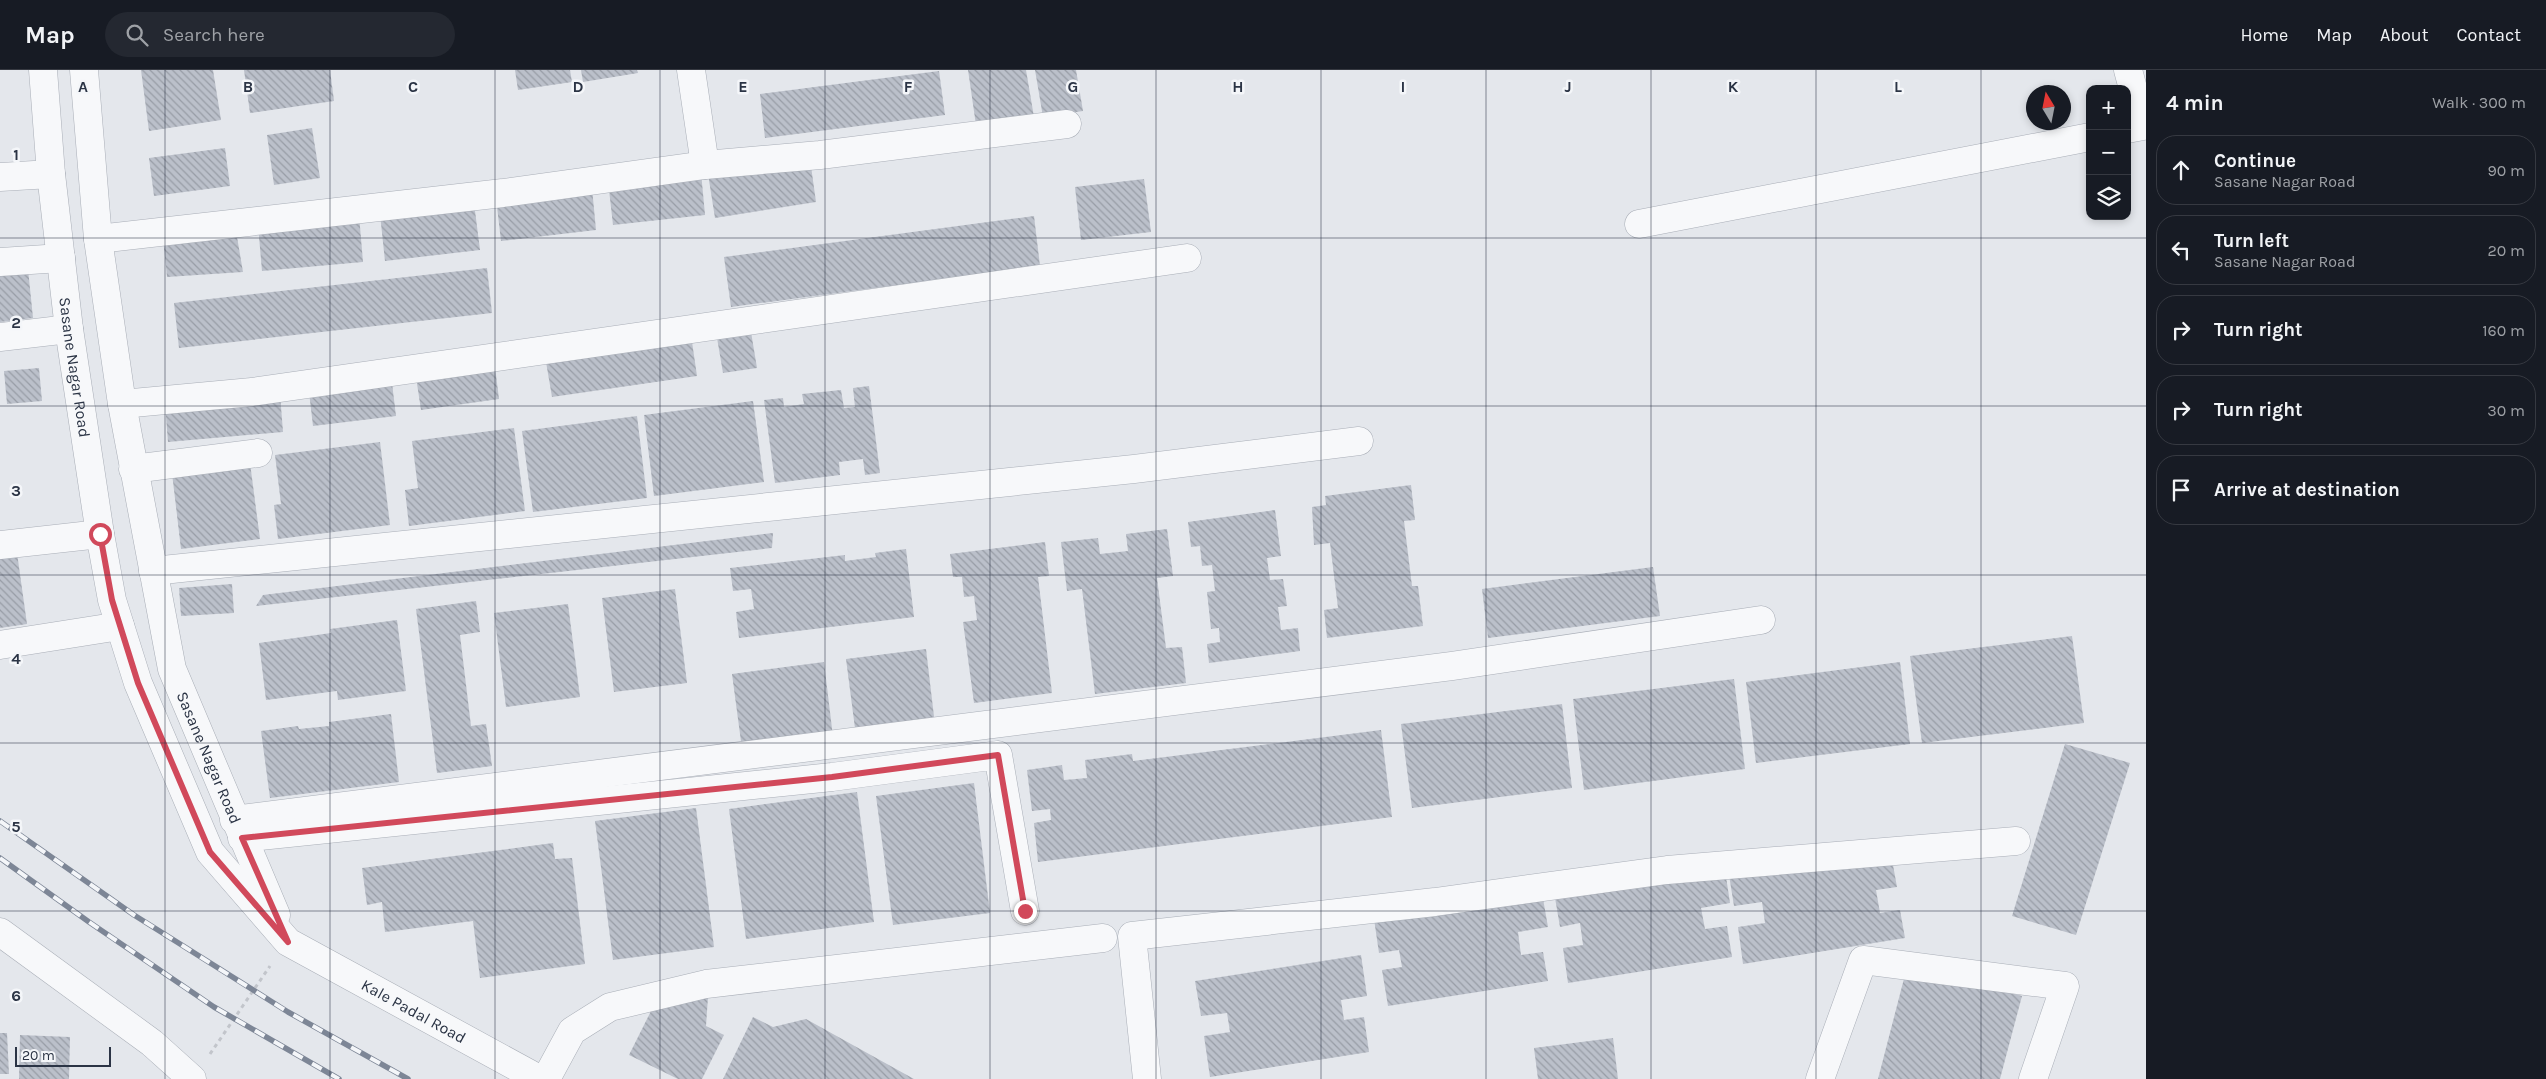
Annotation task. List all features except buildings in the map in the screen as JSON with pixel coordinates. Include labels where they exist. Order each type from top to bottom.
[{"type":"street","name":"Sasane Nagar Road","points":[[43,70],[52,174],[70,329],[100,534],[112,600],[138,683],[210,852],[288,942]]},
{"type":"street","name":"Sasane Nagar Road","points":[[84,70],[98,239],[122,404],[152,571],[172,668],[238,829],[288,942]]},
{"type":"street","points":[[691,70],[705,165]]},
{"type":"street","points":[[2128,70],[2143,126],[2131,128]]},
{"type":"street","points":[[98,239],[493,194],[705,165],[820,156],[1067,124]]},
{"type":"street","points":[[1639,224],[2086,138]]},
{"type":"street","points":[[0,177],[52,174]]},
{"type":"street","points":[[0,262],[61,258]]},
{"type":"street","points":[[122,404],[252,392],[1187,258]]},
{"type":"street","points":[[0,337],[70,329]]},
{"type":"street","points":[[152,571],[1134,468],[1359,441]]},
{"type":"street","points":[[134,469],[258,453]]},
{"type":"street","points":[[0,545],[100,534]]},
{"type":"street","points":[[238,829],[1452,666],[1761,620]]},
{"type":"street","points":[[0,645],[120,626]]},
{"type":"street","points":[[238,829],[832,777],[998,755],[1025,911]]},
{"type":"street","points":[[1148,1079],[1132,936],[1435,902],[1667,870],[2016,841]]},
{"type":"street","points":[[0,932],[152,1043],[192,1079]]},
{"type":"street","points":[[546,1079],[572,1031],[610,1007],[706,984],[1103,938]]},
{"type":"street","name":"Kale Padal Road","points":[[288,942],[539,1079]]},
{"type":"street","points":[[1820,1079],[1863,960],[2065,986],[2033,1079]]},
{"type":"path","points":[[192,1079],[288,942]]},
{"type":"railway","points":[[0,821],[134,915],[288,1012],[408,1079]]},
{"type":"railway","points":[[0,858],[89,922],[214,1007],[339,1079]]},
{"type":"route","points":[[100,534],[112,600],[138,683],[210,852],[288,942],[242,838],[417,822],[832,777],[998,755],[1025,911]]}]
